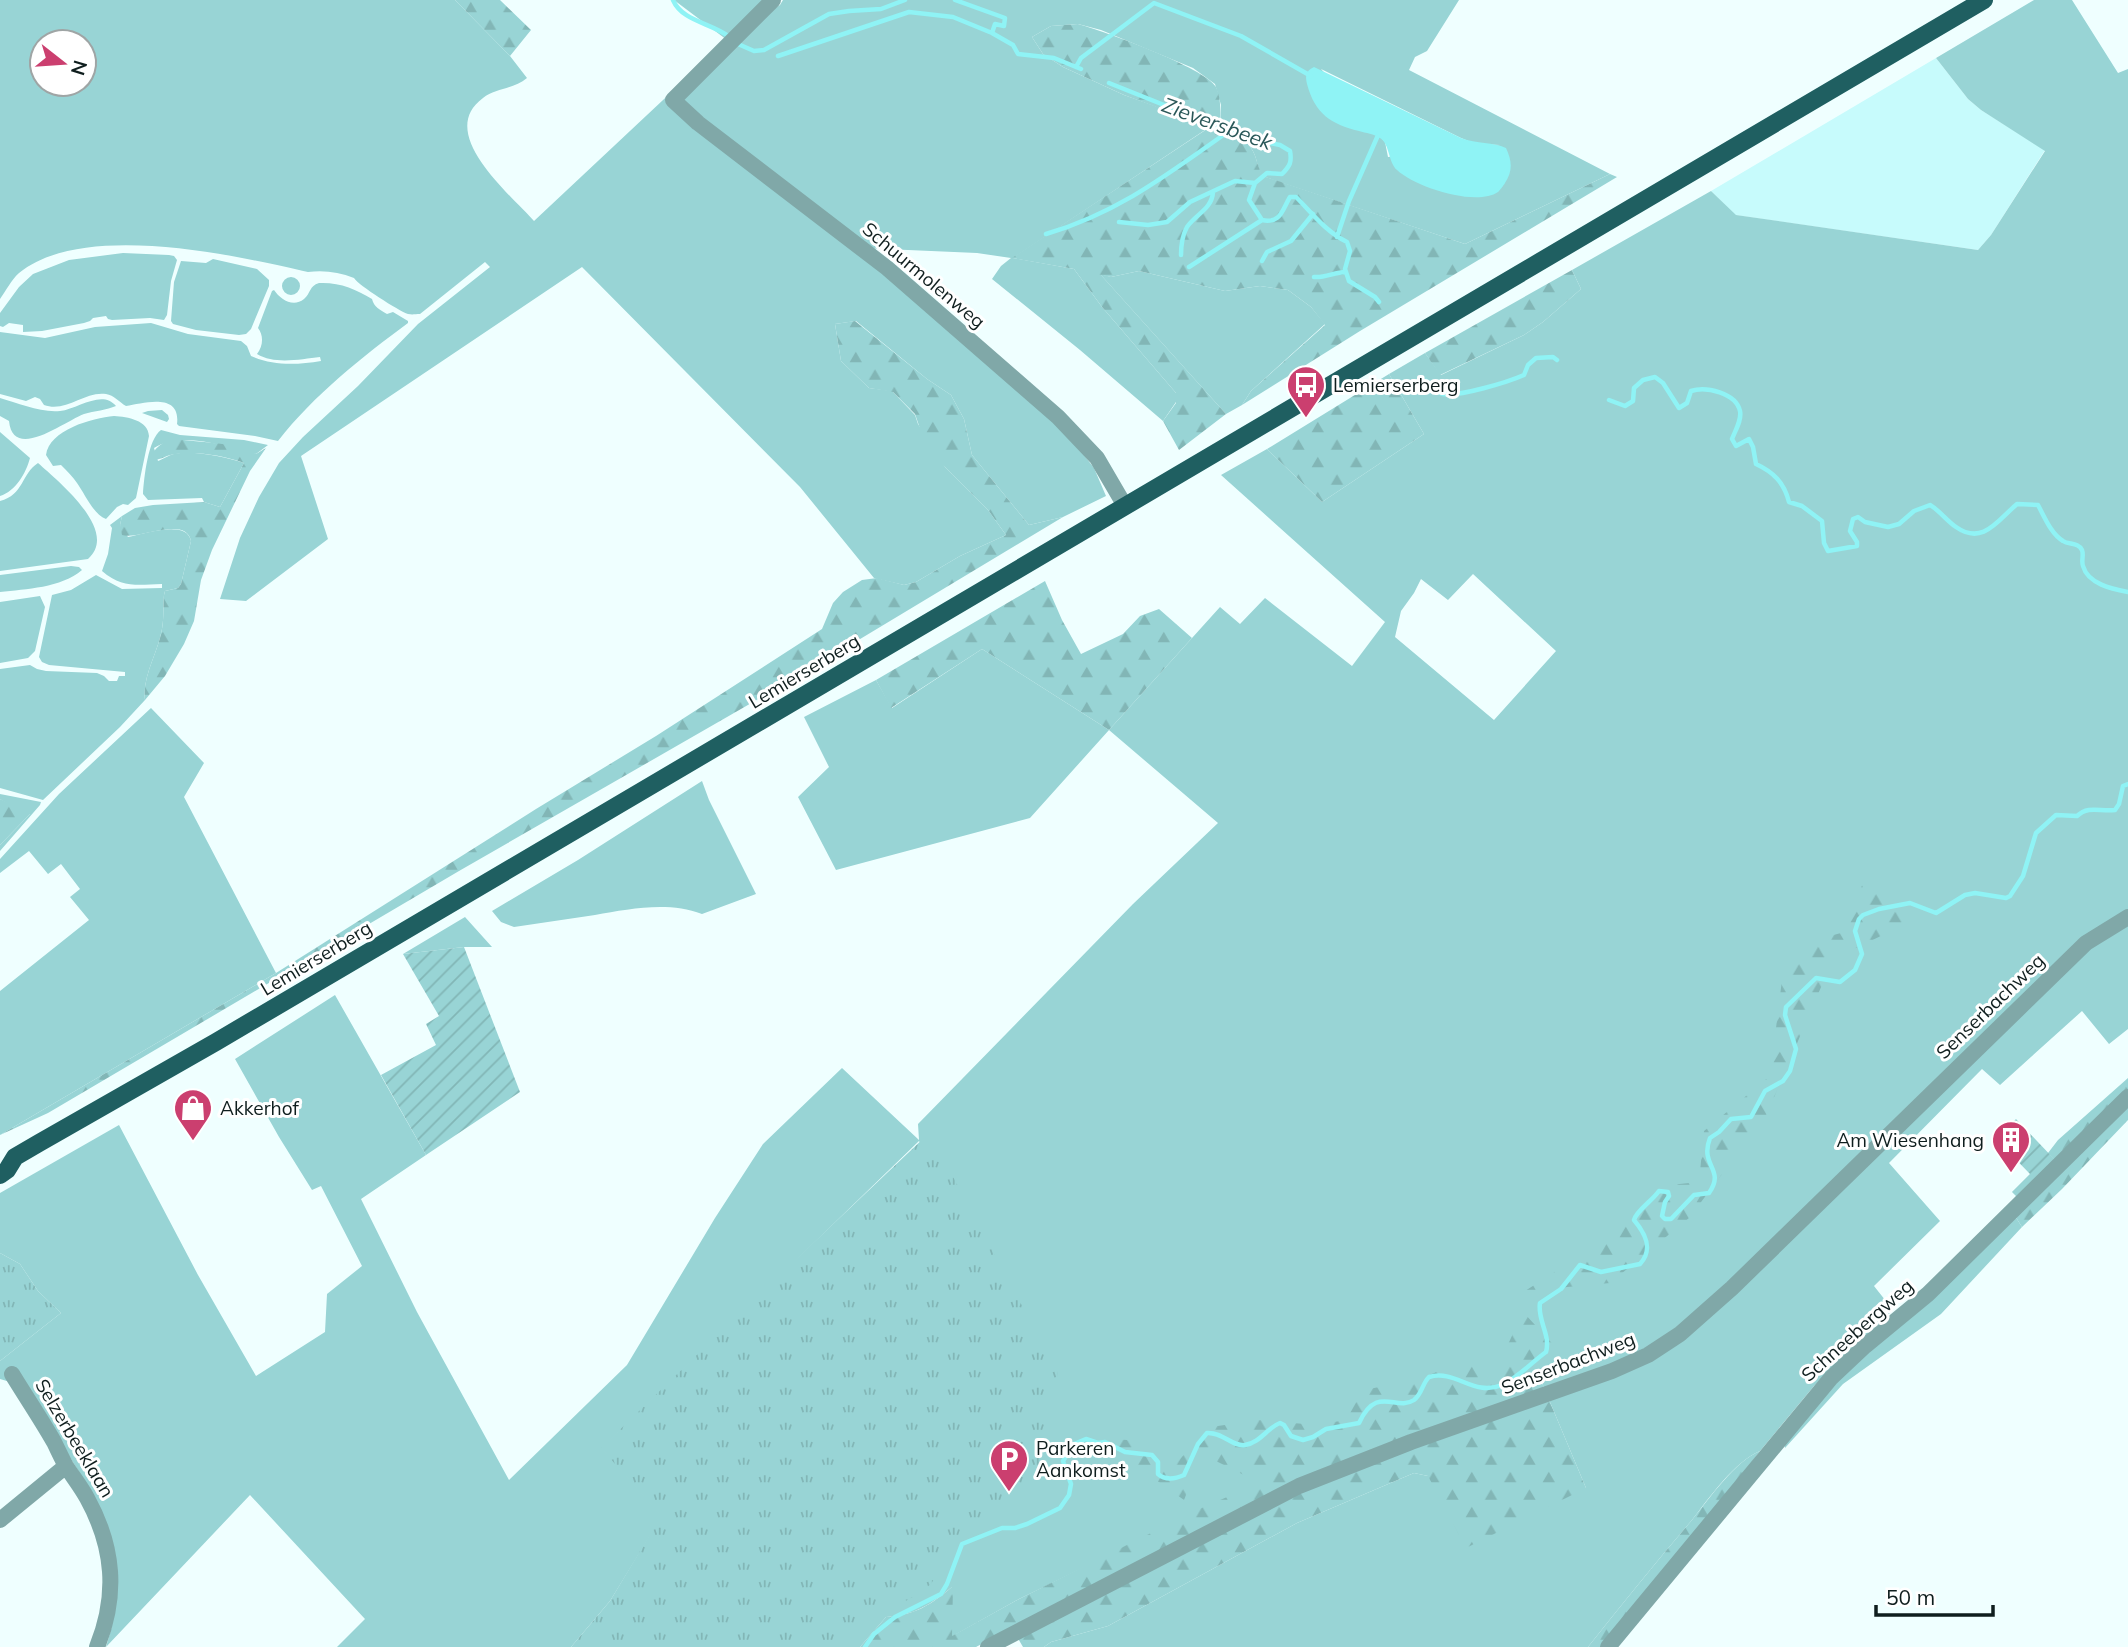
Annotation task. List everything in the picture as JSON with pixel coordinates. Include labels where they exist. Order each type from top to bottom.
[{"type":"main road","name":"Lemierserberg","points":[[0,1175],[7,1170],[8,1157],[170,1069],[1984,0]]},
{"type":"street","name":"Schuurmolenweg","points":[[773,0],[673,100],[690,117],[887,268],[1058,417],[1097,458],[1125,506]]},
{"type":"street","name":"Senserbachweg","points":[[988,1647],[1299,1486],[1400,1446],[1612,1371],[1648,1355],[1680,1334],[1732,1288],[2086,943],[2128,917]]},
{"type":"street","name":"Schneebergweg","points":[[1608,1647],[1831,1378],[1928,1294],[2128,1097]]},
{"type":"street","name":"Selzerbeeklaan","points":[[12,1374],[86,1495],[97,1518],[111,1571],[111,1596],[97,1647]]},
{"type":"street","points":[[0,1520],[66,1466]]},
{"type":"shaded area","points":[[1936,58],[1968,99],[1981,110],[2045,150],[1991,235],[1978,250],[1735,215],[1711,191]]},
{"type":"shaded area","points":[[1314,67],[1461,138],[1506,148],[1511,166],[1504,184],[1498,192],[1475,197],[1446,193],[1417,183],[1394,167],[1386,144],[1380,138],[1340,125],[1320,110],[1306,81],[1308,72]]},
{"type":"green space","points":[[0,0],[455,0],[510,56],[527,78],[483,98],[470,112],[467,128],[472,145],[482,162],[534,221],[727,40],[674,0],[763,0],[731,37],[780,5],[783,0],[1459,0],[1427,51],[1415,57],[1409,70],[1610,174],[1465,244],[1262,176],[1249,145],[1220,130],[1221,105],[1215,84],[1193,68],[1101,30],[1078,24],[1051,26],[1032,37],[1043,54],[1063,67],[1124,95],[1211,126],[1013,258],[1074,269],[1102,307],[1176,393],[1176,402],[1163,421],[992,279],[1011,258],[977,253],[862,248],[1070,437],[1094,468],[1106,496],[1063,517],[1029,525],[972,455],[964,419],[951,395],[927,379],[856,321],[835,324],[841,361],[869,388],[892,391],[915,415],[945,467],[988,510],[1006,535],[960,556],[916,582],[904,585],[874,578],[800,487],[582,267],[301,456],[328,539],[246,601],[220,599],[240,538],[279,463],[418,324],[490,267],[485,262],[420,314],[403,312],[379,298],[354,278],[343,274],[308,272],[201,251],[160,247],[119,245],[81,249],[47,257],[19,273],[0,299]],"holes":[[[1321,69],[1476,144],[1500,145],[1388,157],[1385,142]]]},
{"type":"green space","points":[[455,0],[500,0],[531,30],[510,56]]},
{"type":"green space","points":[[2034,0],[2072,0],[2118,73],[2128,69],[2128,1029],[2109,1044],[2082,1011],[2000,1085],[1982,1069],[1889,1163],[1940,1221],[1874,1286],[1893,1310],[1814,1386],[1760,1451],[1741,1463],[1723,1481],[1588,1647],[1044,1647],[1051,1642],[1108,1626],[1297,1523],[1414,1473],[1586,1488],[1542,1383],[1535,1382],[1095,1562],[1019,1599],[951,1637],[952,1587],[922,1608],[886,1617],[860,1647],[781,1647],[933,1553],[1034,1340],[919,1141],[602,1448],[662,1516],[610,1601],[571,1647],[337,1647],[365,1619],[250,1495],[106,1647],[112,1626],[93,1498],[27,1387],[0,1379],[0,1361],[61,1313],[38,1291],[20,1264],[0,1253],[0,1193],[119,1125],[198,1275],[256,1376],[325,1332],[327,1294],[362,1266],[321,1186],[312,1190],[235,1059],[335,995],[426,1155],[361,1199],[417,1312],[509,1480],[627,1365],[763,1144],[842,1068],[919,1140],[918,1124],[1133,904],[1218,823],[1109,730],[1220,607],[1240,624],[1265,598],[1352,666],[1385,622],[1221,475],[1267,449],[1322,502],[1424,434],[1389,374],[1425,353],[1441,375],[1524,335],[1581,289],[1572,270],[1711,191],[1736,215],[1978,250],[1991,235],[2045,151],[1968,99],[1936,58]],"holes":[[[1473,574],[1556,651],[1494,720],[1395,637],[1401,611],[1421,579],[1448,600]]]},
{"type":"green space","points":[[1078,24],[1174,60],[1208,79],[1216,87],[1219,97],[1220,130],[1249,145],[1263,176],[1465,244],[1610,174],[1617,177],[1242,405],[1251,391],[1325,325],[1311,307],[1288,290],[1260,286],[1225,291],[1139,271],[1111,277],[1101,275],[1226,414],[1179,450],[1163,421],[1176,403],[1176,393],[1102,307],[1074,269],[1012,258],[1210,127],[1124,95],[1063,67],[1043,54],[1032,37],[1051,26]]},
{"type":"green space","points":[[123,253],[169,255],[177,260],[164,320],[112,320],[106,316],[84,323],[23,332],[23,325],[9,323],[0,326],[0,313],[19,287],[33,274],[69,260]]},
{"type":"green space","points":[[213,259],[257,269],[269,280],[251,329],[246,334],[196,330],[173,324],[171,321],[174,282],[181,261],[206,263]]},
{"type":"green space","points":[[1572,270],[1581,289],[1524,335],[1440,375],[1425,353]]},
{"type":"green space","points":[[1139,271],[1225,291],[1260,286],[1288,290],[1311,307],[1325,324],[1251,391],[1242,405],[1226,414],[1100,274],[1111,277]]},
{"type":"green space","points":[[291,277],[297,280],[300,286],[297,292],[291,295],[285,292],[282,286],[285,280]]},
{"type":"green space","points":[[319,283],[353,289],[372,299],[382,311],[387,314],[393,312],[408,323],[339,378],[307,408],[278,441],[179,426],[177,414],[167,403],[151,402],[126,406],[112,396],[98,394],[52,407],[44,405],[35,397],[26,401],[0,394],[0,332],[45,338],[95,327],[151,323],[188,334],[241,341],[247,346],[251,356],[268,362],[294,364],[321,361],[320,357],[280,360],[257,354],[262,341],[258,328],[272,291],[287,301],[296,303],[304,299],[313,286]]},
{"type":"green space","points":[[855,321],[951,395],[964,419],[972,455],[1029,525],[1063,517],[802,674],[459,871],[48,1113],[0,1135],[276,973],[656,736],[822,629],[833,603],[843,592],[862,580],[877,578],[904,585],[916,582],[960,556],[1006,535],[988,510],[927,449],[915,414],[893,392],[869,388],[841,361],[835,324]]},
{"type":"green space","points":[[1389,374],[1424,434],[1322,502],[1267,449]]},
{"type":"green space","points":[[0,398],[53,411],[67,410],[104,399],[116,406],[84,414],[41,436],[29,439],[20,438],[13,433],[9,421],[0,416]]},
{"type":"green space","points":[[162,410],[168,415],[167,422],[142,413],[148,411]]},
{"type":"green space","points":[[114,416],[141,423],[149,436],[136,498],[128,505],[117,507],[106,519],[93,508],[68,472],[61,465],[53,466],[46,455],[49,446],[63,432],[95,419]]},
{"type":"green space","points":[[161,430],[180,435],[244,440],[268,445],[256,454],[191,440],[178,440],[154,448],[158,461],[174,454],[191,453],[219,456],[244,463],[220,507],[204,502],[202,498],[148,500],[143,494],[144,479],[153,442]]},
{"type":"green space","points":[[0,432],[30,458],[20,481],[0,496]]},
{"type":"green space","points":[[177,439],[230,445],[256,454],[266,448],[250,471],[212,550],[201,580],[194,621],[184,644],[165,676],[145,700],[148,673],[162,629],[165,591],[178,588],[181,584],[191,541],[187,533],[171,529],[122,535],[122,516],[135,508],[153,505],[204,502],[220,507],[244,463],[193,453],[149,460],[160,445]]},
{"type":"green space","points":[[38,463],[71,494],[92,521],[96,548],[88,559],[0,571],[0,501],[14,494]]},
{"type":"green space","points":[[122,516],[120,525],[128,537],[174,529],[188,534],[191,541],[181,584],[178,588],[165,591],[162,629],[148,673],[145,700],[43,800],[0,788],[0,669],[30,665],[46,671],[97,673],[109,681],[117,681],[119,676],[125,676],[125,672],[49,665],[39,657],[52,595],[71,590],[96,575],[122,589],[162,588],[162,584],[123,583],[102,571],[108,554],[112,528],[110,525]]},
{"type":"green space","points":[[71,566],[82,570],[54,584],[0,592],[0,575]]},
{"type":"green space","points":[[1045,581],[1081,654],[1123,634],[1140,616],[1159,609],[1192,638],[1109,730],[982,649],[891,708],[876,680]]},
{"type":"green space","points":[[40,596],[45,607],[35,651],[28,658],[0,663],[0,602]]},
{"type":"green space","points":[[982,649],[1109,730],[1030,818],[836,870],[798,797],[829,767],[804,717],[876,680],[892,708]]},
{"type":"green space","points":[[151,708],[204,763],[184,797],[276,973],[0,1135],[0,991],[89,920],[70,897],[80,889],[61,864],[48,874],[29,851],[0,873],[0,859],[59,794]]},
{"type":"green space","points":[[702,781],[756,894],[702,914],[676,908],[648,907],[514,927],[501,922],[492,911],[578,860]]},
{"type":"green space","points":[[0,794],[41,802],[0,851],[0,845],[30,814],[0,799]]},
{"type":"green space","points":[[0,799],[31,813],[0,845]]},
{"type":"green space","points":[[1864,881],[1912,921],[1833,959],[1766,1116],[1689,1218],[1610,1283],[1525,1291],[1620,1230],[1670,1185],[1699,1182],[1704,1131],[1770,1076],[1782,980],[1811,941],[1841,933]]},
{"type":"green space","points":[[465,917],[492,947],[464,947],[403,954]]},
{"type":"green space","points":[[464,947],[520,1092],[426,1155],[381,1075],[436,1045],[426,1024],[439,1016],[403,954]]},
{"type":"green space","points":[[2128,1078],[2128,1120],[2022,1227],[2015,1216],[2062,1168],[2048,1153],[2058,1140]]},
{"type":"green space","points":[[2016,1119],[2056,1161],[2017,1197],[2012,1192],[2030,1174],[1996,1139]]},
{"type":"green space","points":[[927,1135],[952,1175],[1058,1373],[1037,1476],[946,1547],[944,1562],[931,1584],[896,1606],[868,1611],[826,1647],[571,1647],[610,1601],[661,1516],[601,1448]]},
{"type":"green space","points":[[2015,1216],[2022,1227],[1941,1314],[1843,1384],[1785,1448],[1784,1442],[1831,1384]]},
{"type":"green space","points":[[0,1253],[20,1264],[38,1291],[61,1313],[0,1361]]},
{"type":"green space","points":[[1523,1312],[1560,1352],[1535,1382],[1542,1383],[1586,1488],[1466,1548],[1428,1476],[1414,1473],[1297,1523],[1108,1626],[1051,1642],[1044,1647],[1023,1647],[1012,1628],[976,1647],[860,1647],[886,1617],[922,1608],[953,1586],[952,1636],[1019,1599],[1199,1509],[1260,1483],[1202,1454],[1184,1500],[1097,1438],[1127,1440],[1177,1462],[1211,1427],[1259,1420],[1316,1425],[1346,1420],[1363,1390],[1418,1380],[1455,1364],[1498,1366]]},
{"type":"green space","points":[[1760,1451],[1615,1647],[1588,1647],[1723,1481],[1741,1463]]},
{"type":"waterway","name":"Zieversbeek","points":[[673,0],[683,13],[728,36]]},
{"type":"waterway","name":"Zieversbeek","points":[[738,44],[754,51],[764,50],[829,14],[881,9],[905,0]]},
{"type":"waterway","name":"Zieversbeek","points":[[955,0],[1005,18],[1004,26],[995,24],[992,33],[1013,45],[1018,54],[1054,58],[1081,69]]},
{"type":"waterway","points":[[1076,67],[1081,58],[1154,3],[1241,36],[1311,76]]},
{"type":"waterway","points":[[778,56],[909,12],[953,17],[992,33]]},
{"type":"waterway","name":"Zieversbeek","points":[[1109,83],[1249,139],[1280,145],[1290,151],[1287,169],[1282,174],[1267,173],[1255,183],[1249,200],[1262,220],[1268,221],[1280,215],[1290,197],[1296,197],[1326,228],[1347,242],[1350,251],[1345,269],[1349,281],[1379,302]]},
{"type":"waterway","points":[[1046,234],[1119,204],[1229,131]]},
{"type":"waterway","points":[[1337,237],[1349,201],[1379,133]]},
{"type":"waterway","points":[[1119,222],[1148,225],[1167,222],[1190,202],[1235,181],[1255,183]]},
{"type":"waterway","points":[[1181,255],[1187,227],[1210,203],[1213,192]]},
{"type":"waterway","points":[[1262,261],[1267,252],[1291,241],[1313,214]]},
{"type":"waterway","points":[[1189,267],[1262,220]]},
{"type":"waterway","points":[[1314,277],[1346,272]]},
{"type":"waterway","name":"Zieversbeek","points":[[1426,381],[1440,393],[1460,393],[1524,375],[1528,365],[1536,358],[1553,357],[1557,360]]},
{"type":"waterway","name":"Zieversbeek","points":[[1609,400],[1625,406],[1633,401],[1634,388],[1643,380],[1655,377],[1663,383],[1679,408],[1687,403],[1691,391],[1704,389],[1727,395],[1740,411],[1732,439],[1736,446],[1749,439],[1756,464],[1777,478],[1789,502],[1802,506],[1822,521],[1824,543],[1828,551],[1857,546],[1850,531],[1853,519],[1858,517],[1865,522],[1888,527],[1899,524],[1914,511],[1930,505],[1956,527],[1974,534],[1990,529],[2017,504],[2038,505],[2055,534],[2065,542],[2080,547],[2083,552],[2083,566],[2090,577],[2101,585],[2128,592]]},
{"type":"waterway","points":[[865,1647],[874,1634],[895,1617],[941,1594],[962,1544],[1002,1528],[1027,1524],[1060,1508],[1069,1495],[1071,1484],[1063,1461],[1074,1444],[1086,1439],[1105,1442],[1125,1452],[1152,1455],[1158,1462],[1158,1474],[1164,1478],[1174,1478],[1184,1475],[1198,1444],[1207,1433],[1245,1445],[1280,1423],[1291,1436],[1303,1440],[1326,1429],[1359,1423],[1366,1411],[1380,1402],[1407,1403],[1414,1400],[1429,1377],[1448,1377],[1482,1388],[1502,1385],[1514,1378],[1546,1352],[1547,1340],[1540,1315],[1540,1303],[1561,1289],[1580,1265],[1601,1272],[1640,1264],[1647,1253],[1647,1247],[1642,1230],[1634,1220],[1659,1191],[1668,1192],[1669,1196],[1662,1216],[1665,1219],[1671,1219],[1694,1195],[1709,1193],[1715,1178],[1708,1155],[1710,1138],[1731,1119],[1751,1117],[1765,1091],[1783,1081],[1790,1071],[1796,1049],[1785,1015],[1786,1007],[1816,978],[1840,982],[1855,970],[1862,954],[1855,931],[1863,915],[1910,903],[1936,913],[1965,895],[1975,893],[2006,898],[2023,876],[2036,833],[2056,815],[2077,816],[2090,810],[2115,810],[2123,786],[2128,784]]},
{"type":"place","name":"Lemierserberg","points":[[1306,419]]},
{"type":"place","name":"Akkerhof","points":[[193,1142]]},
{"type":"place","name":"Am Wiesenhang","points":[[2011,1174]]},
{"type":"place","name":"Parkeren Aankomst","points":[[1009,1493]]}]
